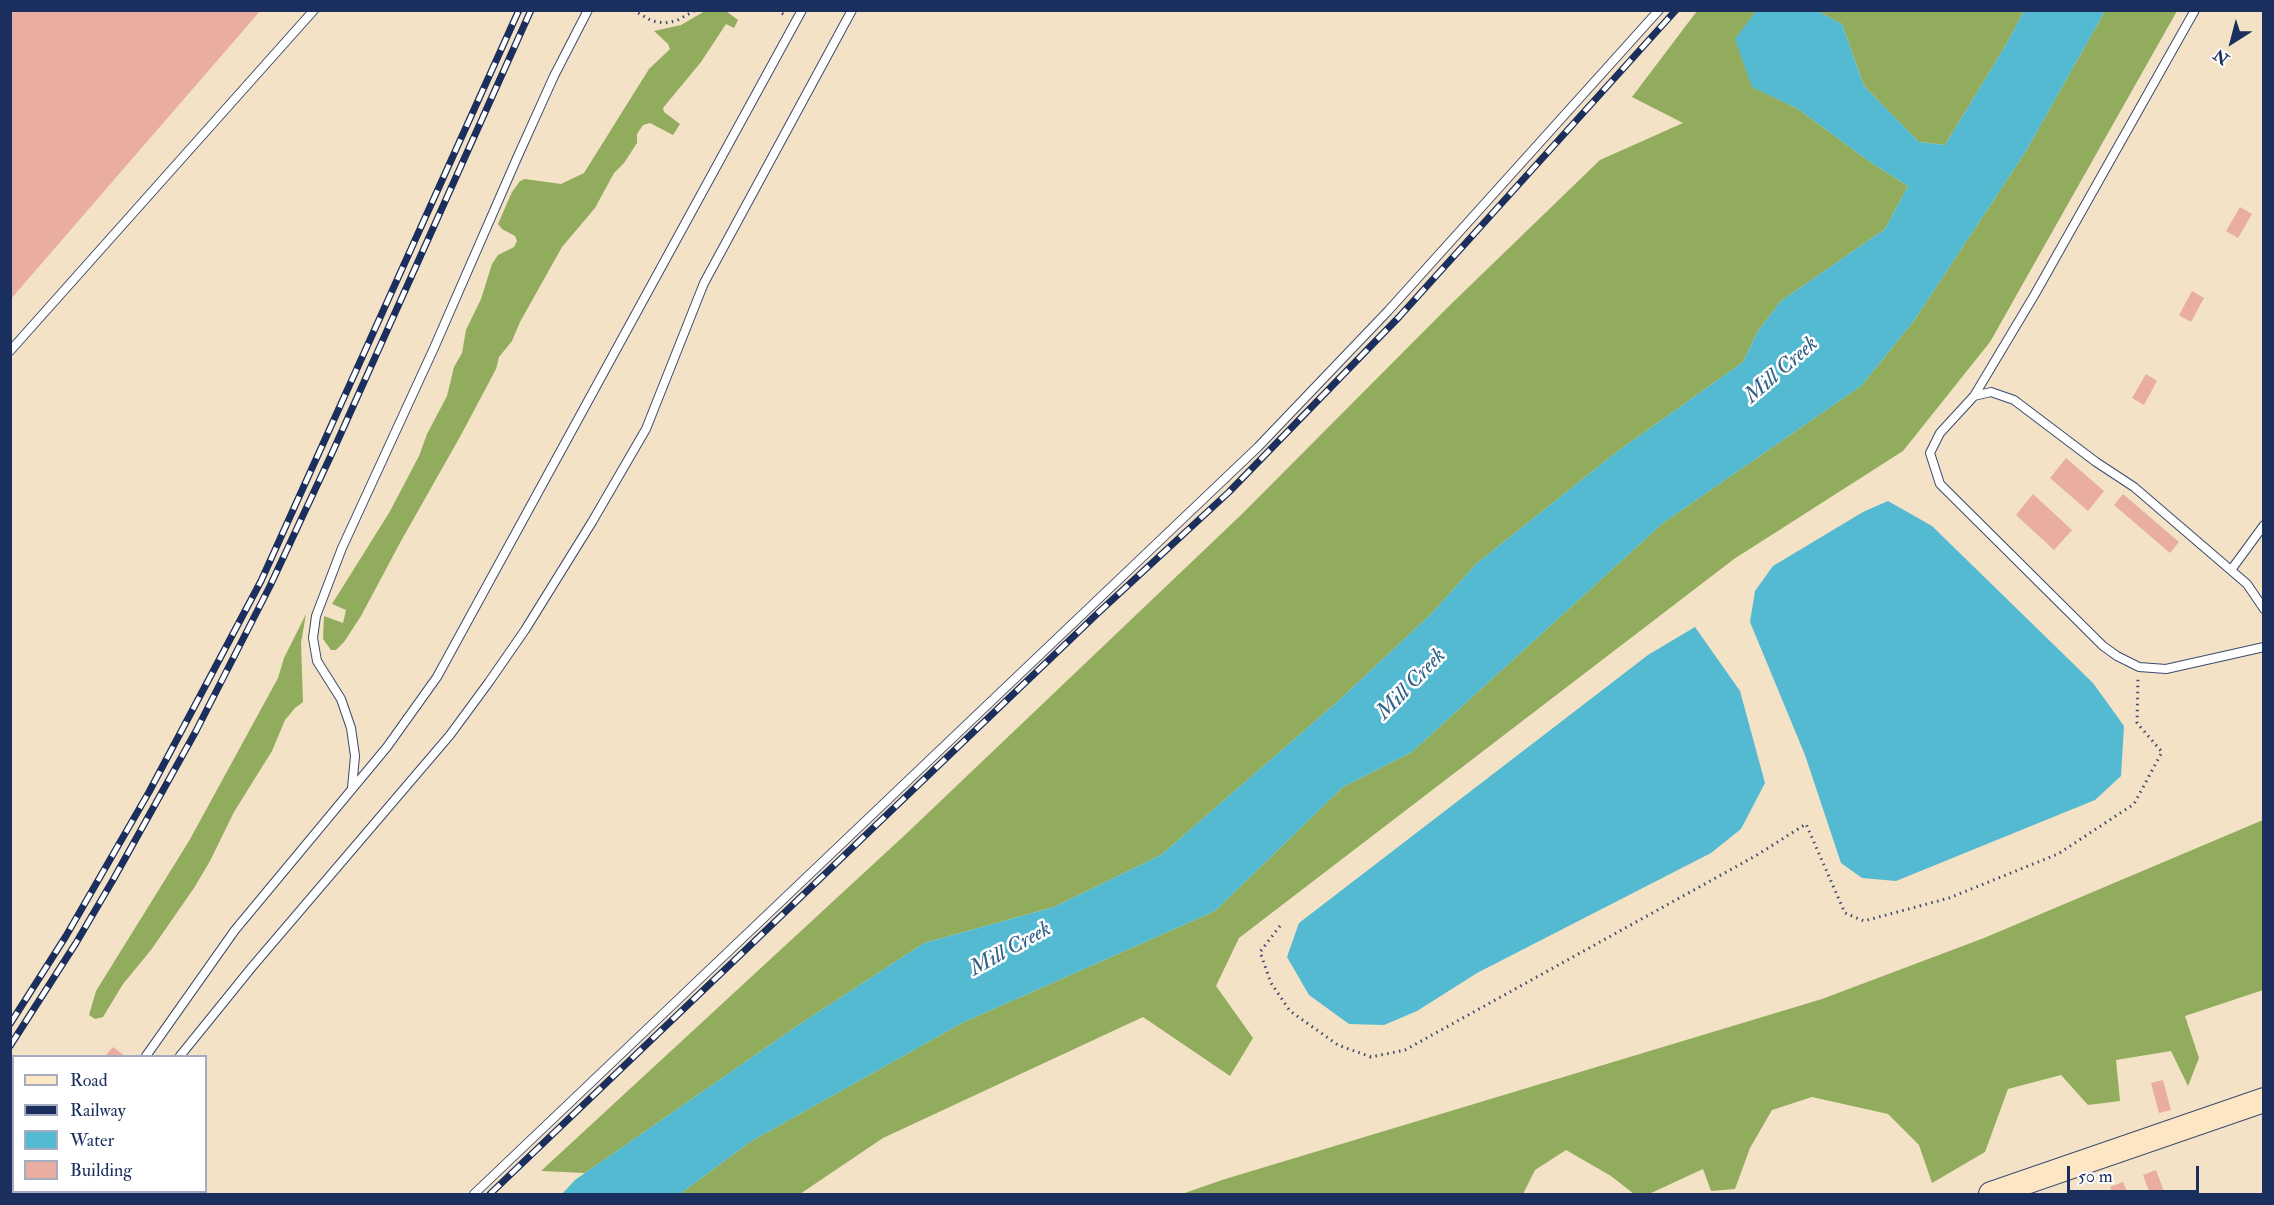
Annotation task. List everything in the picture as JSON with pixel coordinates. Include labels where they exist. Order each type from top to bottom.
[{"type":"main road","points":[[1991,1194],[2264,1100]]},
{"type":"lane","points":[[10,351],[314,10]]},
{"type":"lane","points":[[352,788],[355,756],[351,728],[341,699],[323,674],[315,654],[313,631],[318,610],[342,548],[462,286],[544,96],[588,10]]},
{"type":"lane","points":[[147,1055],[241,922],[405,723],[452,651],[802,10]]},
{"type":"lane","points":[[181,1055],[252,967],[450,735],[525,630],[646,429],[704,283],[852,10]]},
{"type":"lane","points":[[474,1194],[1251,454],[1402,296],[1659,10]]},
{"type":"lane","points":[[2195,10],[2035,294],[1974,396],[1940,433],[1930,453],[1940,484],[2103,646],[2139,667],[2166,669],[2264,647]]},
{"type":"lane","points":[[1974,396],[1991,392],[2014,400],[2096,462],[2134,487],[2247,584],[2264,609]]},
{"type":"lane","points":[[2231,570],[2264,525]]},
{"type":"path","points":[[633,10],[652,21],[664,23],[676,21],[696,10]]},
{"type":"path","points":[[1280,927],[1260,952],[1271,983],[1290,1011],[1338,1046],[1371,1057],[1406,1050],[1756,855],[1806,824],[1832,888],[1845,913],[1864,921],[1949,898],[2058,854],[2134,804],[2162,752],[2137,723],[2139,667]]},
{"type":"green space","points":[[705,11],[726,11],[738,20],[734,28],[726,24],[701,62],[663,108],[664,112],[680,124],[673,135],[650,123],[643,125],[637,134],[637,143],[624,163],[614,173],[595,208],[562,247],[520,322],[512,341],[499,357],[496,369],[461,435],[361,616],[344,642],[336,650],[331,650],[323,639],[324,616],[343,623],[346,610],[332,604],[389,513],[419,456],[427,434],[447,396],[454,367],[462,353],[466,330],[481,299],[492,264],[498,255],[514,247],[517,241],[515,236],[498,224],[512,192],[520,181],[525,179],[561,184],[584,173],[649,69],[670,49],[668,44],[654,31],[681,25]]},
{"type":"green space","points":[[1697,11],[1757,11],[1736,39],[1753,87],[1798,109],[1870,162],[1908,186],[1885,229],[1781,301],[1758,331],[1743,362],[1618,451],[1476,564],[1431,614],[1336,703],[1161,855],[1054,907],[924,943],[800,1024],[585,1173],[541,1171],[906,834],[1242,514],[1448,307],[1600,160],[1683,123],[1632,97]]},
{"type":"green space","points":[[1817,11],[2024,11],[1945,145],[1919,142],[1864,86],[1842,24]]},
{"type":"green space","points":[[2105,11],[2177,11],[1990,342],[1903,451],[1734,559],[1239,938],[1216,986],[1253,1038],[1230,1076],[1143,1017],[883,1138],[800,1194],[680,1194],[750,1142],[962,1023],[1215,911],[1343,787],[1412,752],[1663,523],[1861,386],[1913,322],[2026,151]]},
{"type":"green space","points":[[306,614],[301,643],[303,702],[285,720],[272,751],[234,812],[194,888],[151,950],[123,984],[103,1017],[95,1019],[89,1015],[96,991],[189,841],[278,678],[284,658]]},
{"type":"green space","points":[[2263,820],[2263,990],[2185,1016],[2199,1058],[2188,1086],[2171,1051],[2116,1060],[2120,1101],[2088,1105],[2061,1075],[2008,1089],[1985,1152],[1932,1183],[1919,1145],[1888,1114],[1812,1097],[1772,1110],[1750,1148],[1735,1189],[1711,1191],[1703,1169],[1649,1194],[1634,1194],[1611,1176],[1566,1150],[1535,1170],[1523,1194],[1182,1194],[1822,999],[1984,938]]},
{"type":"water","name":"Mill Creek","points":[[1757,10],[1817,11],[1842,24],[1864,86],[1919,142],[1945,145],[2024,11],[2105,11],[2026,151],[1913,322],[1861,386],[1663,523],[1412,752],[1343,787],[1215,911],[962,1023],[750,1142],[680,1194],[562,1194],[585,1173],[800,1024],[924,943],[1054,907],[1161,855],[1336,703],[1431,614],[1476,564],[1618,451],[1743,362],[1758,331],[1781,301],[1885,229],[1908,186],[1870,162],[1798,109],[1752,87],[1735,39]]},
{"type":"water","points":[[1888,501],[1932,526],[2093,683],[2124,726],[2121,776],[2095,800],[1896,881],[1862,878],[1841,863],[1805,755],[1750,622],[1755,591],[1773,566],[1863,512]]},
{"type":"water","points":[[1695,627],[1740,691],[1765,783],[1741,829],[1711,853],[1477,973],[1417,1011],[1384,1025],[1349,1024],[1309,995],[1287,957],[1299,923],[1648,655]]},
{"type":"building","points":[[12,10],[261,10],[10,300],[10,13]]},
{"type":"building","points":[[2240,207],[2252,214],[2238,238],[2226,231]]},
{"type":"building","points":[[2192,291],[2204,298],[2191,322],[2179,315]]},
{"type":"building","points":[[2146,374],[2157,381],[2144,405],[2132,398]]},
{"type":"building","points":[[2066,458],[2104,491],[2088,511],[2050,478]]},
{"type":"building","points":[[2033,494],[2072,530],[2054,550],[2016,515]]},
{"type":"building","points":[[2123,494],[2179,542],[2170,553],[2114,505]]},
{"type":"building","points":[[113,1047],[124,1055],[106,1055]]},
{"type":"building","points":[[2163,1080],[2171,1110],[2159,1113],[2151,1083]]},
{"type":"building","points":[[2156,1170],[2165,1194],[2150,1194],[2143,1175]]},
{"type":"building","points":[[2123,1182],[2128,1194],[2113,1194],[2110,1187]]},
{"type":"railway","points":[[10,1024],[66,936],[149,792],[261,581],[519,10]]},
{"type":"railway","points":[[10,1046],[113,880],[196,731],[270,586],[531,10]]},
{"type":"railway","points":[[490,1194],[1098,613],[1229,492],[1399,317],[1676,10]]}]
